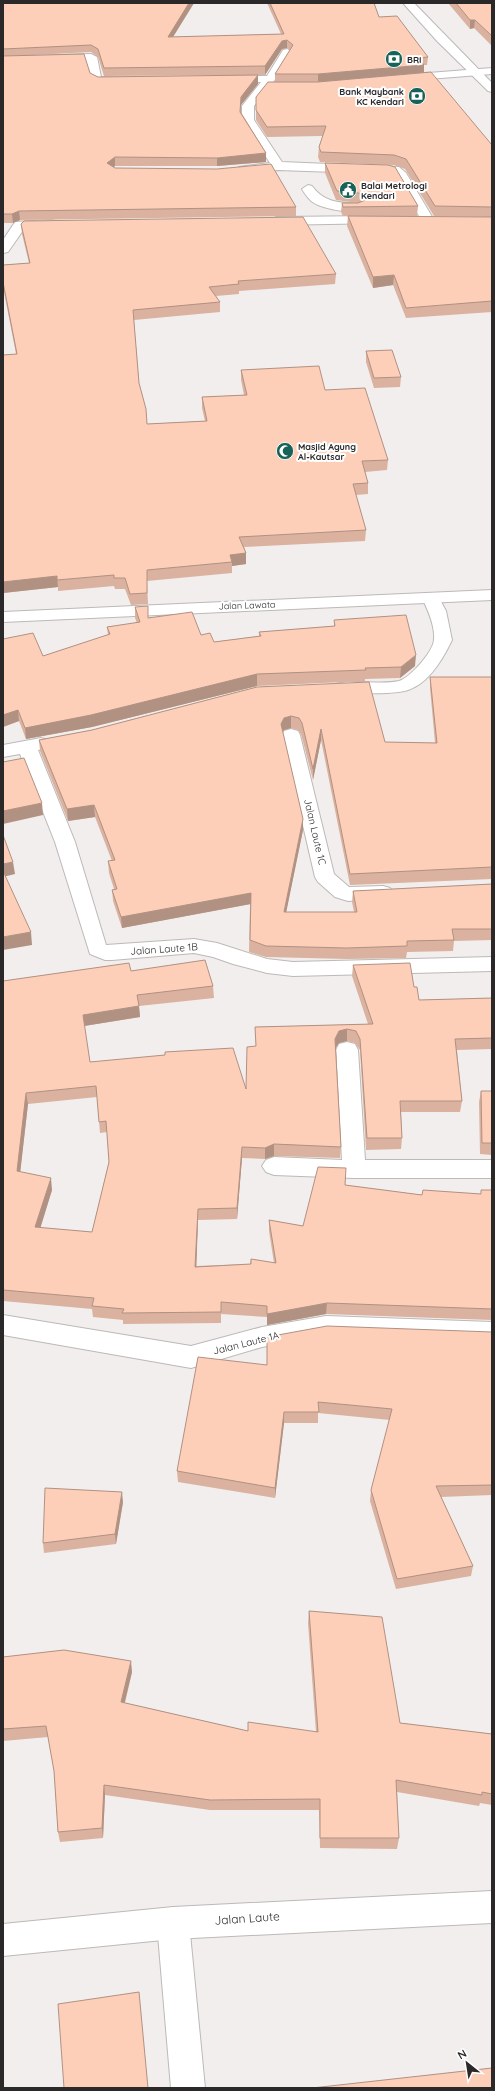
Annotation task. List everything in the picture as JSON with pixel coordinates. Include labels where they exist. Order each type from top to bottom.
[{"type":"main road","points":[[407,3],[492,89]]},
{"type":"main road","points":[[278,166],[248,120],[248,106],[270,84],[287,52]]},
{"type":"main road","points":[[3,60],[91,57],[98,81],[137,80]]},
{"type":"main road","points":[[389,80],[492,71]]},
{"type":"main road","points":[[215,80],[270,84]]},
{"type":"main road","points":[[230,171],[278,166],[395,170],[400,173],[428,220]]},
{"type":"main road","points":[[263,221],[387,216],[323,204],[317,201],[308,189]]},
{"type":"main road","points":[[412,220],[442,220]]},
{"type":"main road","points":[[3,225],[66,224]]},
{"type":"main road","points":[[3,249],[20,225]]},
{"type":"main road","name":"Jalan Lawata","points":[[3,617],[492,595]]},
{"type":"main road","points":[[320,689],[394,688],[411,682],[430,664],[443,640],[437,611],[431,598]]},
{"type":"main road","name":"Jalan Laute 1C","points":[[291,735],[325,877],[342,892],[348,894],[406,891]]},
{"type":"main road","points":[[3,751],[56,741]]},
{"type":"main road","name":"Jalan Laute 1B","points":[[26,747],[65,842],[97,949],[100,952],[112,953],[194,946],[217,950],[240,959],[268,966],[293,969],[492,964]]},
{"type":"main road","points":[[347,1050],[354,1169]]},
{"type":"main road","points":[[274,1166],[354,1169],[492,1169]]},
{"type":"main road","name":"Jalan Laute 1A","points":[[3,1325],[191,1357],[262,1337],[326,1326],[492,1332]]},
{"type":"main road","name":"Jalan Laute","points":[[3,1940],[173,1923],[277,1916],[492,1907]]},
{"type":"main road","points":[[173,1923],[188,2088]]},
{"type":"building","points":[[3,3],[189,3],[168,37],[284,34],[270,3],[374,3],[379,17],[397,16],[428,57],[418,58],[424,65],[318,74],[275,74],[293,45],[287,40],[282,41],[265,66],[104,68],[98,49],[91,45],[3,49]]},
{"type":"building","points":[[456,3],[492,3],[492,36],[475,20],[470,20]]},
{"type":"building","points":[[84,54],[90,73],[98,77],[258,75],[241,97],[240,112],[266,153],[217,158],[115,157],[107,163],[115,168],[217,169],[271,164],[296,207],[19,211],[12,214],[3,214],[3,56]]},
{"type":"building","points":[[431,72],[492,145],[492,207],[435,206],[406,159],[394,155],[321,152],[319,147],[326,126],[267,127],[256,110],[256,97],[268,82],[318,82]]},
{"type":"building","points":[[325,163],[388,165],[395,167],[418,206],[343,207],[342,203],[358,203],[368,199],[364,194],[337,191]]},
{"type":"building","points":[[348,216],[492,217],[492,301],[406,308],[394,275],[373,277]]},
{"type":"building","points":[[303,217],[336,274],[238,281],[239,284],[209,287],[220,302],[133,310],[139,383],[146,409],[147,424],[207,421],[202,397],[247,395],[241,370],[319,366],[325,390],[365,388],[388,460],[362,461],[368,483],[353,484],[366,530],[239,537],[246,553],[230,555],[232,562],[147,570],[147,593],[130,594],[125,578],[114,578],[114,575],[57,580],[57,576],[3,582],[3,355],[17,354],[3,282],[3,265],[30,263],[21,224],[24,221]]},
{"type":"building","points":[[392,350],[401,377],[374,378],[366,351]]},
{"type":"building","points":[[148,606],[148,618],[192,612],[201,635],[210,633],[214,642],[261,636],[259,632],[335,626],[334,620],[406,615],[416,655],[401,667],[365,668],[366,670],[257,674],[91,715],[25,728],[18,710],[3,715],[3,639],[33,633],[43,656],[110,634],[107,627],[140,622],[135,607]]},
{"type":"building","points":[[430,677],[492,677],[492,867],[350,874],[321,729],[313,769],[302,723],[299,718],[291,716],[284,718],[281,724],[303,819],[284,912],[357,912],[353,891],[492,884],[492,929],[452,929],[454,940],[407,941],[407,946],[347,948],[266,946],[250,940],[251,893],[121,917],[112,890],[117,889],[108,861],[115,860],[94,805],[67,809],[39,740],[92,730],[257,687],[369,682],[385,742],[437,743]]},
{"type":"building","points":[[24,758],[42,803],[3,811],[3,762]]},
{"type":"building","points":[[3,835],[13,862],[3,864]]},
{"type":"building","points":[[3,871],[31,932],[3,937]]},
{"type":"building","points":[[205,960],[213,986],[137,995],[139,1006],[83,1015],[90,1062],[165,1055],[165,1052],[233,1048],[246,1089],[247,1047],[256,1046],[255,1027],[373,1024],[353,965],[410,963],[414,987],[417,987],[419,1000],[492,998],[492,1038],[455,1039],[462,1101],[400,1101],[402,1138],[367,1138],[360,1039],[356,1031],[347,1029],[339,1031],[335,1039],[341,1147],[274,1144],[265,1148],[242,1147],[237,1208],[198,1209],[195,1267],[251,1264],[251,1259],[276,1263],[269,1220],[303,1226],[318,1167],[346,1168],[345,1185],[422,1195],[423,1190],[481,1194],[481,1190],[492,1190],[492,1309],[327,1303],[267,1314],[267,1306],[221,1302],[221,1312],[122,1313],[124,1309],[92,1306],[94,1298],[3,1290],[3,981],[129,963],[131,971]],"holes":[[[96,1086],[99,1122],[106,1121],[109,1162],[92,1232],[35,1227],[51,1178],[17,1171],[26,1093]]]},
{"type":"building","points":[[481,1091],[492,1091],[492,1143],[482,1143]]},
{"type":"building","points":[[327,1326],[492,1332],[492,1485],[436,1486],[473,1566],[397,1579],[371,1490],[392,1409],[318,1402],[319,1412],[284,1412],[275,1488],[177,1471],[198,1357],[267,1365],[267,1337]]},
{"type":"building","points":[[45,1488],[122,1492],[115,1534],[43,1543]]},
{"type":"building","points":[[309,1611],[382,1617],[400,1723],[492,1734],[492,1794],[482,1792],[482,1795],[396,1780],[399,1838],[320,1838],[320,1799],[210,1800],[104,1785],[102,1828],[58,1832],[54,1771],[46,1726],[3,1729],[3,1657],[64,1650],[131,1661],[121,1702],[248,1731],[248,1722],[318,1732]]},
{"type":"building","points":[[139,1992],[148,2088],[64,2088],[58,2004]]},
{"type":"building","points":[[492,2068],[492,2088],[312,2088]]},
{"type":"place","name":"BRI","points":[[394,59]]},
{"type":"place","name":"Bank Maybank KC Kendari","points":[[417,96]]},
{"type":"place","name":"Balai Metrologi Kendari","points":[[348,190]]},
{"type":"place","name":"Masjid Agung Al-Kautsar","points":[[285,451]]}]
